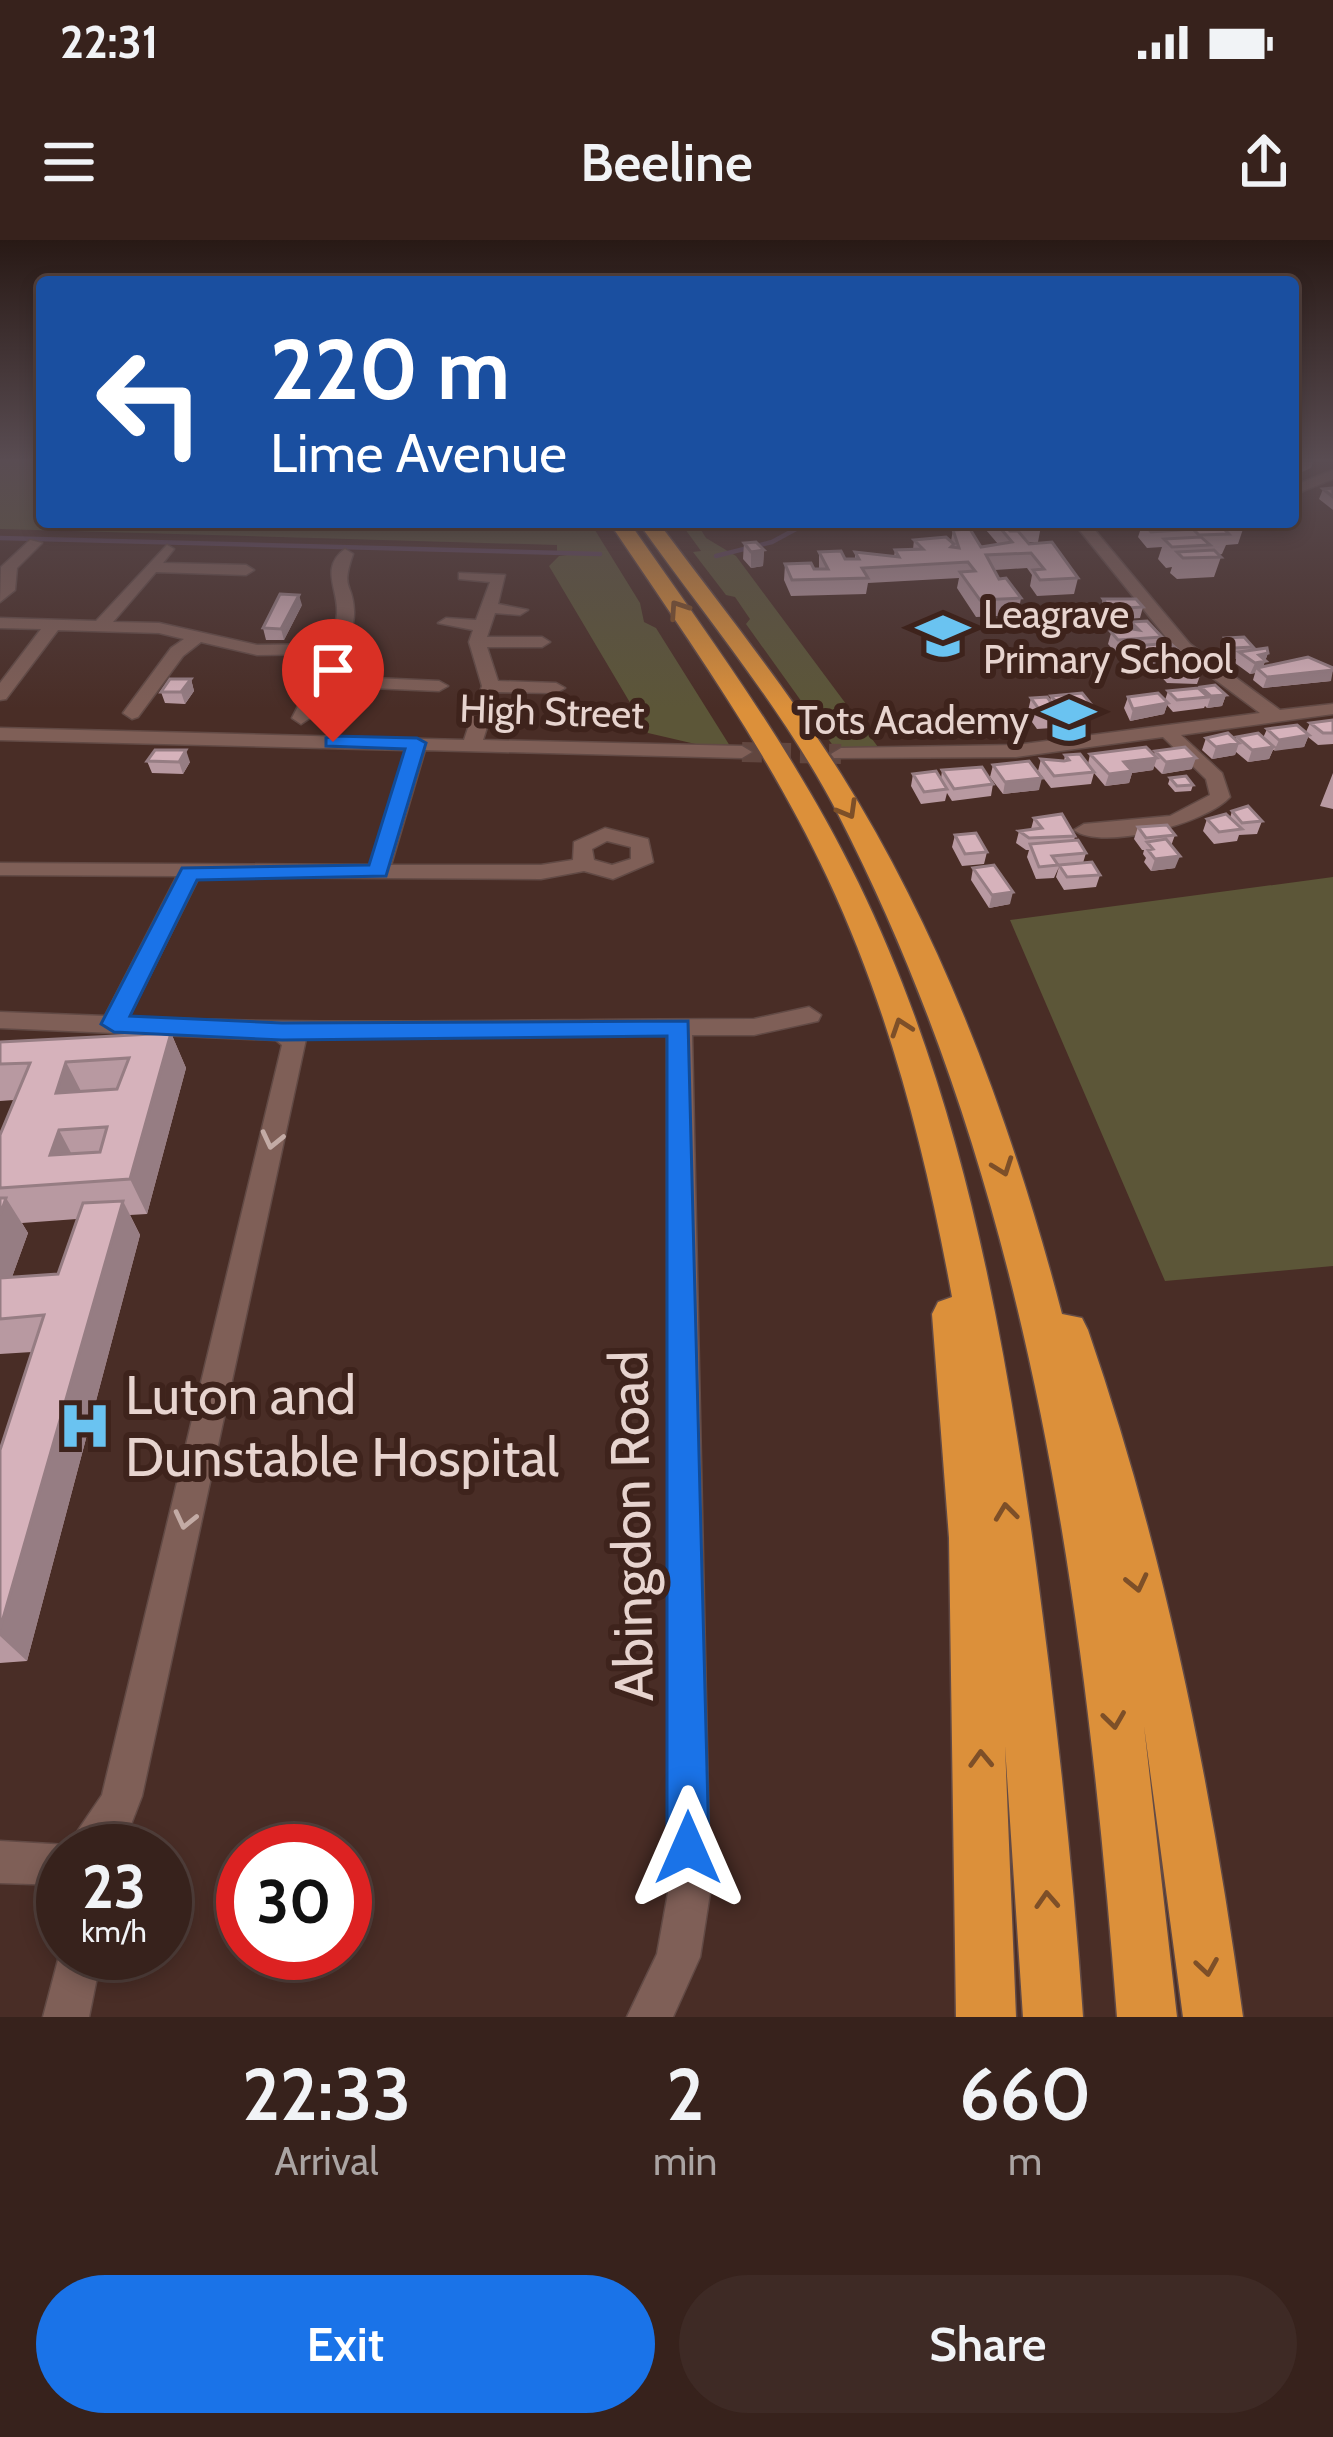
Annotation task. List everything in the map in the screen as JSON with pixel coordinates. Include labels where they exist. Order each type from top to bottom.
[{"type":"highway","points":[[633,543],[773,751],[828,849],[884,977],[920,1082],[945,1180],[1001,1470],[1045,1850],[1053,2017]]},
{"type":"highway","points":[[663,543],[808,747],[889,885],[964,1062],[1025,1233],[1089,1391],[1137,1578],[1179,1781],[1214,2017]]},
{"type":"highway","points":[[945,1180],[974,1538],[986,2017]]},
{"type":"highway","points":[[1025,1233],[1079,1473],[1134,1866],[1147,2017]]},
{"type":"street","points":[[0,597],[7,590],[9,567],[35,543]]},
{"type":"street","points":[[1097,543],[1184,648],[1277,717]]},
{"type":"street","points":[[102,624],[167,549]]},
{"type":"street","points":[[301,718],[336,649],[346,610],[336,580],[345,554]]},
{"type":"street","points":[[152,567],[246,570]]},
{"type":"street","points":[[464,576],[507,578],[481,625],[491,686],[472,746]]},
{"type":"street","points":[[481,625],[520,610]]},
{"type":"street","points":[[0,623],[102,624],[200,635],[257,650],[336,649]]},
{"type":"street","points":[[446,623],[481,625],[542,642]]},
{"type":"street","points":[[0,695],[55,624]]},
{"type":"street","points":[[131,713],[178,652],[200,635]]},
{"type":"street","points":[[323,681],[439,686]]},
{"type":"street","points":[[491,686],[556,688]]},
{"type":"street","points":[[841,754],[1016,751],[1333,709]]},
{"type":"street","points":[[1084,830],[1180,820],[1208,811],[1220,797],[1215,777],[1167,732]]},
{"type":"street","name":"High Street","points":[[0,734],[742,752]]},
{"type":"street","points":[[378,872],[417,743]]},
{"type":"street","points":[[0,869],[541,872],[584,864]]},
{"type":"street","points":[[114,1024],[190,873]]},
{"type":"street","points":[[0,1020],[282,1032],[754,1027],[809,1015]]},
{"type":"street","name":"Abingdon Road","points":[[650,2017],[678,1957],[689,1893],[680,1028]]},
{"type":"street","points":[[103,1824],[122,1796],[295,1042],[282,1032]]},
{"type":"street","points":[[0,1862],[36,1858]]},
{"type":"street","points":[[66,2017],[74,1980]]},
{"type":"shaded area","points":[[485,543],[603,543],[640,603],[644,622],[656,628],[730,746],[704,746],[648,733],[549,566],[559,556],[583,553],[557,553],[557,545]]},
{"type":"shaded area","points":[[695,543],[714,543],[736,556],[878,747],[834,747],[746,624],[750,619],[735,597],[726,595],[693,552],[701,551]]},
{"type":"shaded area","points":[[1333,877],[1333,1266],[1165,1281],[1010,920]]},
{"type":"building","points":[[744,543],[757,543],[764,550],[751,552]]},
{"type":"building","points":[[917,543],[953,543],[951,547],[959,548],[957,543],[979,543],[981,547],[1053,543],[1078,578],[1040,580],[1033,570],[1044,569],[1031,553],[986,555],[999,579],[1006,578],[1021,598],[980,600],[960,572],[975,571],[968,562],[862,568],[868,578],[792,580],[785,564],[811,563],[814,569],[828,569],[819,552],[841,551],[845,559],[859,559],[855,552],[899,557],[895,550],[923,549]]},
{"type":"building","points":[[1168,543],[1210,545],[1172,547]]},
{"type":"building","points":[[1214,550],[1221,557],[1183,558],[1177,552]]},
{"type":"building","points":[[280,594],[299,595],[281,629],[263,628]]},
{"type":"building","points":[[1103,599],[1136,599],[1143,607],[1110,609]]},
{"type":"building","points":[[1147,621],[1162,637],[1118,640],[1111,632],[1118,632],[1113,626],[1139,630],[1131,622]]},
{"type":"building","points":[[1244,637],[1253,647],[1234,648],[1225,638]]},
{"type":"building","points":[[1170,643],[1179,651],[1144,654],[1136,646]]},
{"type":"building","points":[[1267,648],[1268,653],[1259,655],[1266,661],[1255,663],[1239,652]]},
{"type":"building","points":[[1308,657],[1333,670],[1267,677],[1257,668]]},
{"type":"building","points":[[1187,659],[1201,673],[1170,671],[1160,661]]},
{"type":"building","points":[[170,679],[191,679],[181,692],[161,692]]},
{"type":"building","points":[[1215,685],[1226,695],[1211,696],[1201,687]]},
{"type":"building","points":[[1198,688],[1208,697],[1177,700],[1168,691]]},
{"type":"building","points":[[1082,693],[1091,704],[1061,707],[1051,696]]},
{"type":"building","points":[[1158,693],[1168,703],[1133,709],[1128,697]]},
{"type":"building","points":[[1047,697],[1057,710],[1041,712],[1031,698]]},
{"type":"building","points":[[623,710],[623,717],[590,717],[590,711]]},
{"type":"building","points":[[1333,720],[1333,733],[1323,733],[1310,723]]},
{"type":"building","points":[[1297,725],[1309,735],[1279,740],[1267,729]]},
{"type":"building","points":[[1228,733],[1239,743],[1216,747],[1206,738]]},
{"type":"building","points":[[1258,733],[1274,747],[1252,750],[1237,737]]},
{"type":"building","points":[[1146,747],[1157,758],[1124,762],[1132,771],[1109,774],[1090,754]]},
{"type":"building","points":[[1185,747],[1196,758],[1166,762],[1155,751]]},
{"type":"building","points":[[155,750],[186,750],[179,762],[147,761]]},
{"type":"building","points":[[1080,754],[1094,772],[1054,776],[1041,759],[1064,761],[1069,760],[1065,755]]},
{"type":"building","points":[[1029,761],[1042,778],[1005,782],[993,765]]},
{"type":"building","points":[[982,767],[993,784],[954,789],[942,770]]},
{"type":"building","points":[[936,771],[947,789],[924,792],[913,774]]},
{"type":"building","points":[[1186,776],[1193,785],[1177,786],[1170,778]]},
{"type":"building","points":[[1248,806],[1262,821],[1242,823],[1232,811]]},
{"type":"building","points":[[1062,814],[1075,836],[1029,838],[1019,831],[1042,828],[1034,818]]},
{"type":"building","points":[[1226,814],[1242,829],[1219,832],[1207,819]]},
{"type":"building","points":[[1167,825],[1175,835],[1146,838],[1138,827]]},
{"type":"building","points":[[976,833],[987,852],[965,854],[955,835]]},
{"type":"building","points":[[1166,839],[1180,856],[1155,859],[1147,842]]},
{"type":"building","points":[[1078,840],[1086,853],[1052,856],[1058,865],[1039,867],[1030,844]]},
{"type":"building","points":[[1092,862],[1100,875],[1067,877],[1059,865]]},
{"type":"building","points":[[994,865],[1013,892],[992,895],[973,868]]},
{"type":"building","points":[[171,1033],[130,1179],[0,1188],[0,1135],[30,1063],[0,1064],[0,1042]],"holes":[[[129,1058],[117,1089],[56,1093],[66,1062]],[[107,1127],[100,1152],[50,1155],[59,1130]]]},
{"type":"building","points":[[123,1201],[0,1629],[0,1450],[44,1315],[0,1319],[0,1278],[58,1274],[83,1203]]},
{"type":"waterway","points":[[185,543],[600,554]]},
{"type":"waterway","points":[[716,556],[768,543]]},
{"type":"tunnel","points":[[742,752],[841,754]]},
{"type":"place","name":"Leagrave Primary School","points":[[943,636]]},
{"type":"place","name":"Tots Academy","points":[[1069,720]]},
{"type":"place","name":"Luton and Dunstable Hospital","points":[[85,1426]]},
{"type":"route","points":[[333,742],[417,743],[378,872],[190,873],[114,1024],[282,1032],[386,1027],[680,1028],[688,1848]]}]
